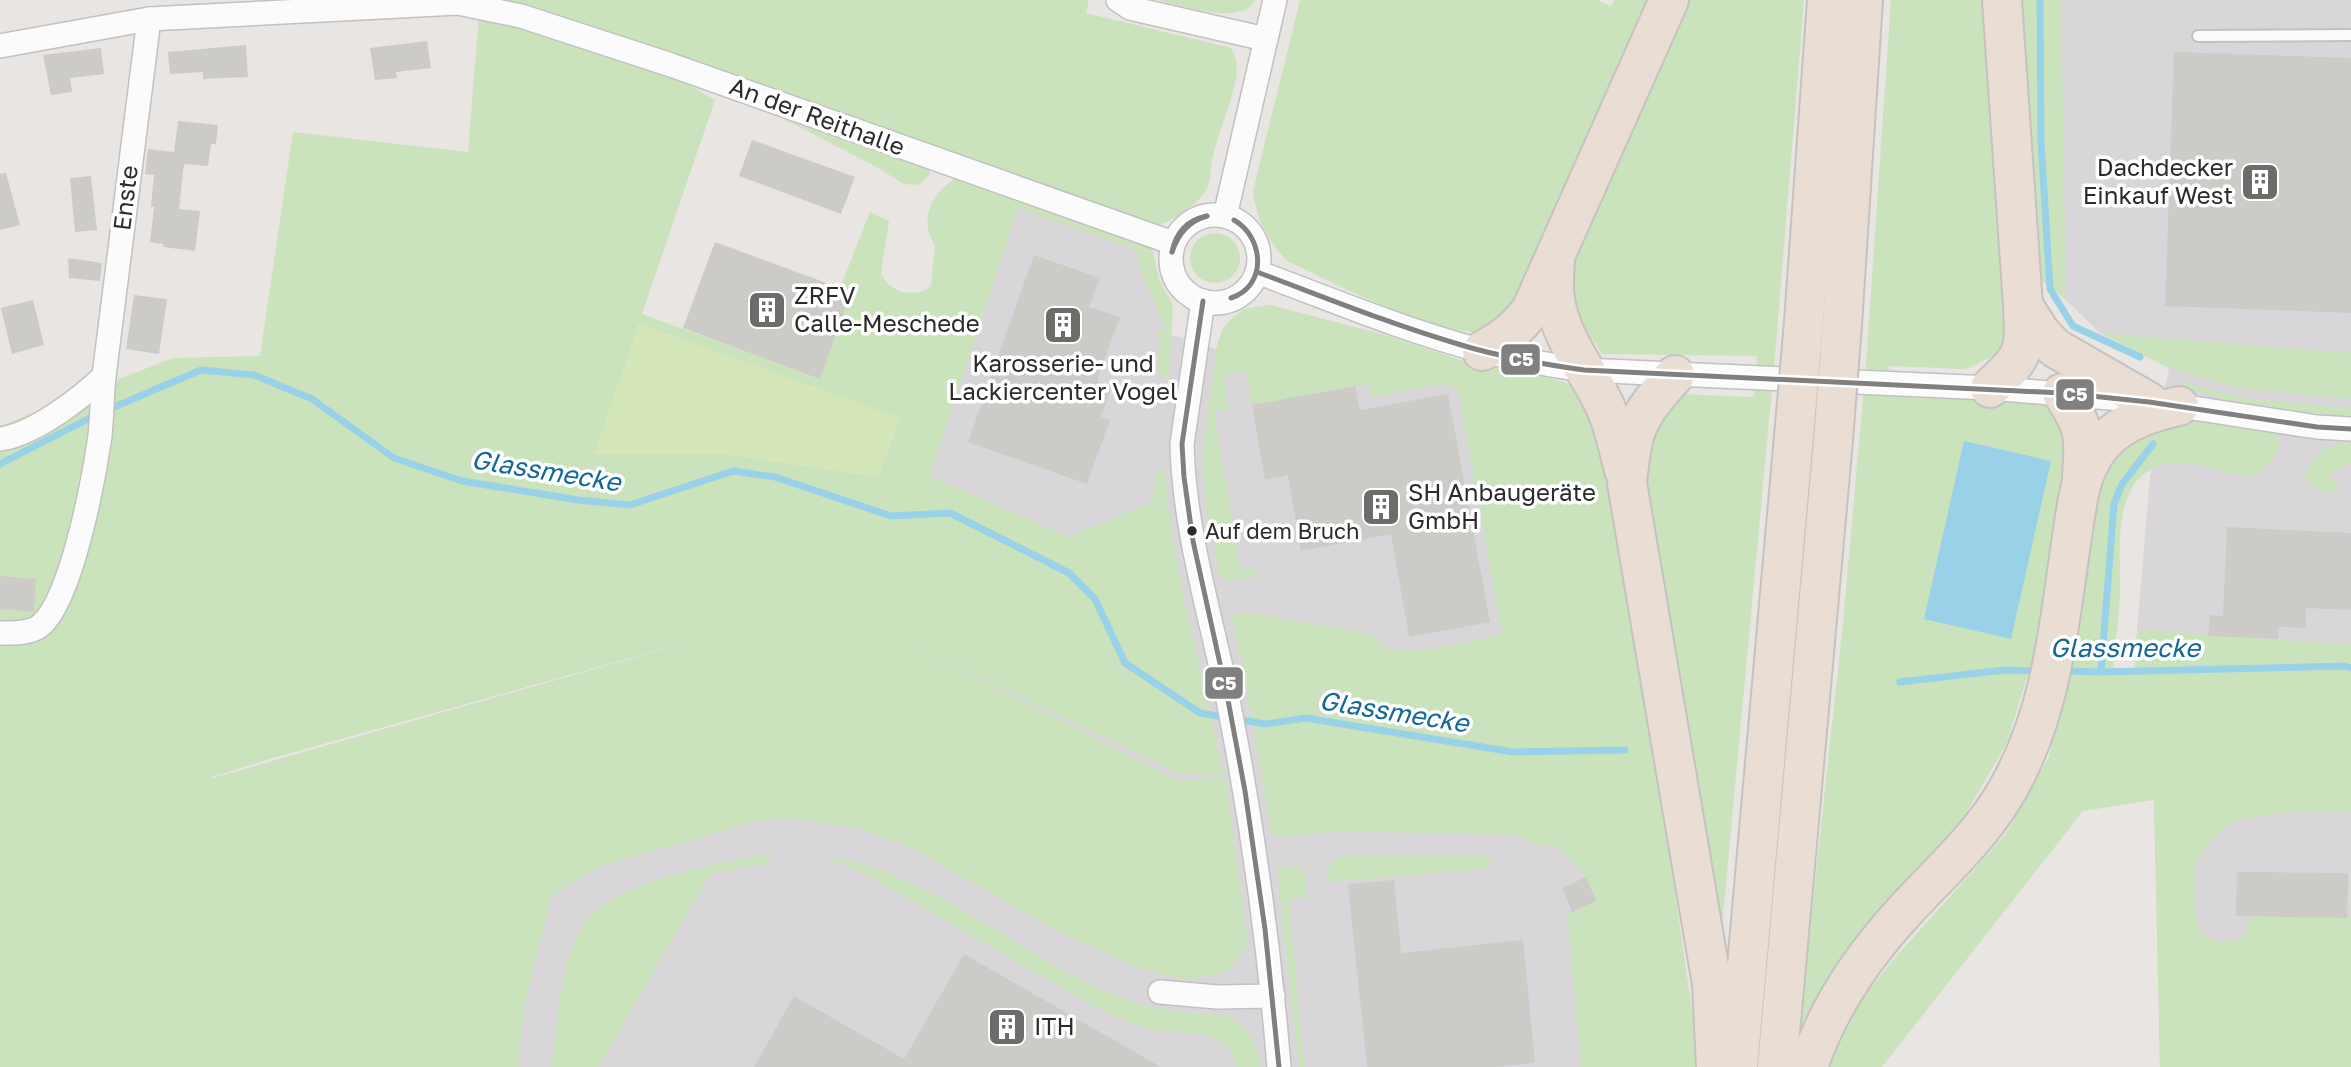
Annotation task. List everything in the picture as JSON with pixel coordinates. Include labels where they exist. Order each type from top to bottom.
[{"type":"highway","points":[[1482,351],[1505,339],[1532,308],[1669,0]]},
{"type":"highway","points":[[1738,1067],[1804,322],[1827,0]]},
{"type":"highway","points":[[1777,1067],[1833,440],[1863,0]]},
{"type":"highway","points":[[1990,388],[2018,359],[2024,342],[2001,0]]},
{"type":"highway","points":[[1555,256],[1555,303],[1570,344],[1603,401],[1614,427],[1627,483],[1712,984],[1716,1067]]},
{"type":"highway","points":[[2023,305],[2040,332],[2069,358],[2164,404]]},
{"type":"highway","points":[[1627,483],[1635,430],[1654,399],[1675,375]]},
{"type":"highway","points":[[1808,1067],[1832,1011],[1867,956],[1902,914],[1958,855],[2004,796],[2032,742],[2058,641],[2082,477],[2082,427],[2062,393]]},
{"type":"highway","points":[[2082,477],[2101,446],[2119,428],[2164,404]]},
{"type":"street","points":[[1118,0],[1130,8],[1265,39]]},
{"type":"street","points":[[1225,216],[1275,0]]},
{"type":"street","points":[[0,46],[149,19],[459,1]]},
{"type":"street","name":"An der Reithalle","points":[[459,1],[521,16],[661,61],[1173,243]]},
{"type":"street","name":"Enste","points":[[0,633],[17,633],[40,626],[62,594],[81,529],[100,435],[103,387],[149,19]]},
{"type":"street","points":[[1225,216],[1248,230],[1255,241],[1259,256],[1257,272],[1250,285],[1239,296],[1224,302],[1203,301],[1182,289],[1174,276],[1171,263],[1173,243],[1185,225],[1197,218],[1225,216]]},
{"type":"street","points":[[1257,272],[1396,324],[1482,351],[1584,370],[2062,393],[2351,429]]},
{"type":"street","points":[[1203,301],[1184,433],[1183,461],[1192,531],[1236,741],[1255,852],[1279,1067]]},
{"type":"street","points":[[0,439],[15,435],[103,387]]},
{"type":"street","points":[[1160,992],[1217,997],[1273,996]]},
{"type":"lane","points":[[2198,36],[2351,35]]},
{"type":"shaded area","points":[[2061,0],[2351,0],[2351,1067],[2160,1067],[2154,800],[2137,629],[2153,444],[2169,368],[2100,333],[2066,300]]},
{"type":"shaded area","points":[[995,199],[1136,250],[1141,270],[1167,333],[1172,335],[1216,349],[1223,328],[1233,317],[1245,309],[1270,305],[1385,335],[1469,363],[1558,380],[1657,769],[1700,1067],[228,1067],[208,935],[213,778],[797,611]]},
{"type":"green space","points":[[489,0],[1089,0],[1086,13],[1231,48],[1236,59],[1237,75],[1205,192],[1181,214],[1152,226]]},
{"type":"green space","points":[[1158,0],[1255,0],[1248,8],[1225,13]]},
{"type":"green space","points":[[1300,0],[1597,0],[1611,6],[1614,0],[1651,0],[1523,300],[1485,333],[1435,325],[1359,295],[1287,261],[1269,237],[1260,220],[1253,191]]},
{"type":"green space","points":[[1681,0],[1804,0],[1775,356],[1719,959],[1639,482],[1649,423],[1681,394],[1754,397],[1757,356],[1602,354],[1571,316],[1570,255]]},
{"type":"green space","points":[[1891,0],[1989,0],[2011,348],[1966,369],[1889,366],[1886,395],[2042,403],[2057,409],[2074,433],[2035,651],[2007,743],[1956,830],[1798,1039],[1843,623],[1866,365]]},
{"type":"green space","points":[[2013,0],[2061,0],[2066,300],[2032,273]]},
{"type":"green space","points":[[479,16],[650,63],[715,100],[642,314],[819,378],[851,293],[840,288],[870,212],[889,221],[881,273],[890,285],[910,293],[931,286],[935,245],[928,226],[930,207],[941,191],[957,178],[1150,243],[1159,278],[1173,309],[1169,377],[1157,376],[1157,332],[1165,329],[1141,270],[1136,250],[1018,208],[930,476],[1069,537],[1152,502],[1157,471],[1165,472],[1182,586],[1224,775],[1180,774],[889,635],[1178,780],[1225,778],[1248,943],[1228,972],[1186,980],[1138,968],[1065,935],[905,845],[859,829],[800,819],[756,821],[601,866],[552,895],[524,1007],[518,1067],[0,1067],[0,426],[173,358],[260,356],[293,132],[468,152]],"holes":[[[639,324],[899,418],[879,477],[725,454],[595,454]],[[687,643],[212,779],[273,758]]]},
{"type":"green space","points":[[774,110],[928,166],[930,174],[917,185],[904,184],[772,113]]},
{"type":"green space","points":[[1215,233],[1232,241],[1240,258],[1232,275],[1215,283],[1198,275],[1190,258],[1198,241]]},
{"type":"green space","points":[[1270,305],[1385,335],[1469,363],[1558,380],[1580,388],[1596,409],[1657,769],[1700,1067],[1581,1067],[1567,915],[1596,901],[1583,871],[1556,846],[1535,845],[1516,835],[1332,831],[1293,837],[1272,835],[1243,667],[1231,618],[1236,613],[1246,612],[1370,634],[1386,648],[1422,651],[1502,634],[1458,389],[1445,384],[1371,397],[1369,384],[1252,405],[1246,371],[1224,375],[1229,409],[1214,412],[1241,571],[1258,568],[1256,577],[1227,581],[1219,574],[1208,521],[1202,459],[1216,349],[1223,328],[1233,317],[1245,309]]},
{"type":"green space","points":[[639,324],[900,418],[878,477],[725,454],[594,454]]},
{"type":"green space","points":[[2100,333],[2351,353],[2351,399],[2238,388],[2169,368]]},
{"type":"green space","points":[[2184,383],[2245,398],[2351,409],[2351,417],[2246,405],[2182,387]]},
{"type":"green space","points":[[2181,416],[2275,432],[2280,439],[2279,446],[2271,462],[2252,477],[2202,466],[2172,463],[2152,469],[2137,480],[2128,496],[2120,534],[2119,602],[2113,668],[2135,668],[2137,629],[2351,645],[2351,811],[2272,814],[2228,825],[2211,842],[2197,862],[2195,902],[2202,931],[2216,940],[2241,939],[2247,933],[2250,916],[2351,918],[2351,1067],[2160,1067],[2154,800],[2083,811],[1882,1067],[1825,1067],[1839,1027],[1893,960],[2005,835],[2049,757],[2066,669],[2090,500],[2117,445]]},
{"type":"green space","points":[[2351,441],[2351,463],[2329,473],[2340,491],[2324,491],[2311,484],[2304,475],[2318,455],[2334,445]]},
{"type":"green space","points":[[772,854],[766,864],[711,873],[598,1067],[552,1067],[560,995],[568,960],[582,927],[596,911],[616,897],[668,876]]},
{"type":"green space","points":[[1345,855],[1479,856],[1490,857],[1492,863],[1483,869],[1328,882],[1330,865]]},
{"type":"green space","points":[[834,857],[875,868],[914,884],[1060,968],[1137,1003],[1182,1012],[1228,1016],[1247,1030],[1261,1067],[1237,1067],[1230,1049],[1209,1036],[1146,1029],[1095,1007],[861,872],[835,862]]},
{"type":"green space","points":[[1295,865],[1304,874],[1307,897],[1288,900],[1305,1067],[1299,1067],[1277,869]]},
{"type":"water","points":[[1964,441],[2051,461],[2011,639],[1924,619]]},
{"type":"building","points":[[427,41],[431,68],[396,72],[397,78],[375,80],[370,48]]},
{"type":"building","points":[[246,45],[248,77],[203,79],[203,72],[170,74],[168,52]]},
{"type":"building","points":[[101,48],[104,74],[70,78],[72,92],[51,95],[43,55]]},
{"type":"building","name":"Dachdecker Einkauf West","points":[[2174,52],[2351,58],[2351,313],[2165,306]]},
{"type":"building","points":[[178,121],[218,125],[216,144],[211,144],[208,166],[184,164],[179,209],[200,211],[195,251],[163,247],[163,244],[150,242],[154,175],[145,174],[148,149],[174,152]]},
{"type":"building","points":[[752,140],[855,177],[841,214],[739,176]]},
{"type":"building","points":[[6,173],[20,225],[0,230],[0,174]]},
{"type":"building","points":[[91,176],[97,230],[75,232],[70,178]]},
{"type":"building","name":"ZRFV Calle-Meschede","points":[[715,242],[851,292],[820,379],[683,328]]},
{"type":"building","points":[[1034,255],[1100,278],[1089,307],[1120,317],[1097,381],[1112,386],[1101,417],[1110,420],[1087,484],[968,442]]},
{"type":"building","points":[[68,258],[102,263],[100,281],[69,278]]},
{"type":"building","points":[[134,295],[167,299],[159,354],[126,349]]},
{"type":"building","points":[[33,300],[44,345],[12,354],[1,308]]},
{"type":"building","name":"SH Anbaugeräte GmbH","points":[[1355,386],[1360,410],[1448,394],[1490,622],[1409,637],[1391,534],[1301,551],[1288,475],[1265,480],[1252,405]]},
{"type":"building","points":[[2227,527],[2351,533],[2351,610],[2306,608],[2306,628],[2279,627],[2278,639],[2208,636],[2210,615],[2223,616]]},
{"type":"building","points":[[0,576],[36,579],[34,612],[0,609]]},
{"type":"building","points":[[2237,872],[2348,873],[2347,918],[2236,916]]},
{"type":"building","points":[[1586,877],[1596,901],[1572,912],[1562,888]]},
{"type":"building","points":[[1394,880],[1401,953],[1523,940],[1535,1063],[1495,1067],[1367,1067],[1348,884]]},
{"type":"building","name":"ITH","points":[[964,954],[1161,1067],[754,1067],[794,996],[904,1059]]},
{"type":"waterway","points":[[2040,0],[2041,141],[2050,289],[2073,326],[2140,357]]},
{"type":"waterway","name":"Glassmecke","points":[[107,410],[201,370],[254,375],[312,399],[394,458],[462,481],[578,500],[630,505],[733,471],[775,477],[891,516],[950,513],[1069,573],[1095,599],[1125,663],[1200,713],[1265,724],[1306,718],[1513,752],[1625,750]]},
{"type":"waterway","name":"Glassmecke","points":[[0,464],[96,415]]},
{"type":"waterway","points":[[2101,672],[2114,504],[2122,484],[2153,444]]},
{"type":"waterway","name":"Glassmecke","points":[[2061,671],[2351,668]]},
{"type":"waterway","name":"Glassmecke","points":[[1900,682],[2004,670],[2038,671]]},
{"type":"transit line","name":"C5","points":[[1172,252],[1176,238],[1184,228],[1194,220],[1207,216]]},
{"type":"transit line","name":"C5","points":[[1172,252],[1185,229],[1194,221],[1207,216]]},
{"type":"transit line","name":"C5","points":[[1231,298],[1243,292],[1251,283],[1258,261],[1251,238],[1234,220]]},
{"type":"transit line","name":"C5","points":[[1257,272],[1458,344],[1521,360],[1584,370],[2062,393],[2149,402],[2317,427],[2351,429]]},
{"type":"transit line","name":"C5","points":[[1203,301],[1182,444],[1184,477],[1193,541],[1245,791],[1265,929],[1279,1067]]},
{"type":"place","name":"Dachdecker Einkauf West","points":[[2260,182]]},
{"type":"place","name":"ZRFV Calle-Meschede","points":[[767,310]]},
{"type":"place","name":"Karosserie- und Lackiercenter Vogel","points":[[1063,325]]},
{"type":"place","name":"SH Anbaugeräte GmbH","points":[[1381,507]]},
{"type":"place","name":"Auf dem Bruch","points":[[1192,531]]},
{"type":"place","name":"ITH","points":[[1007,1027]]}]
